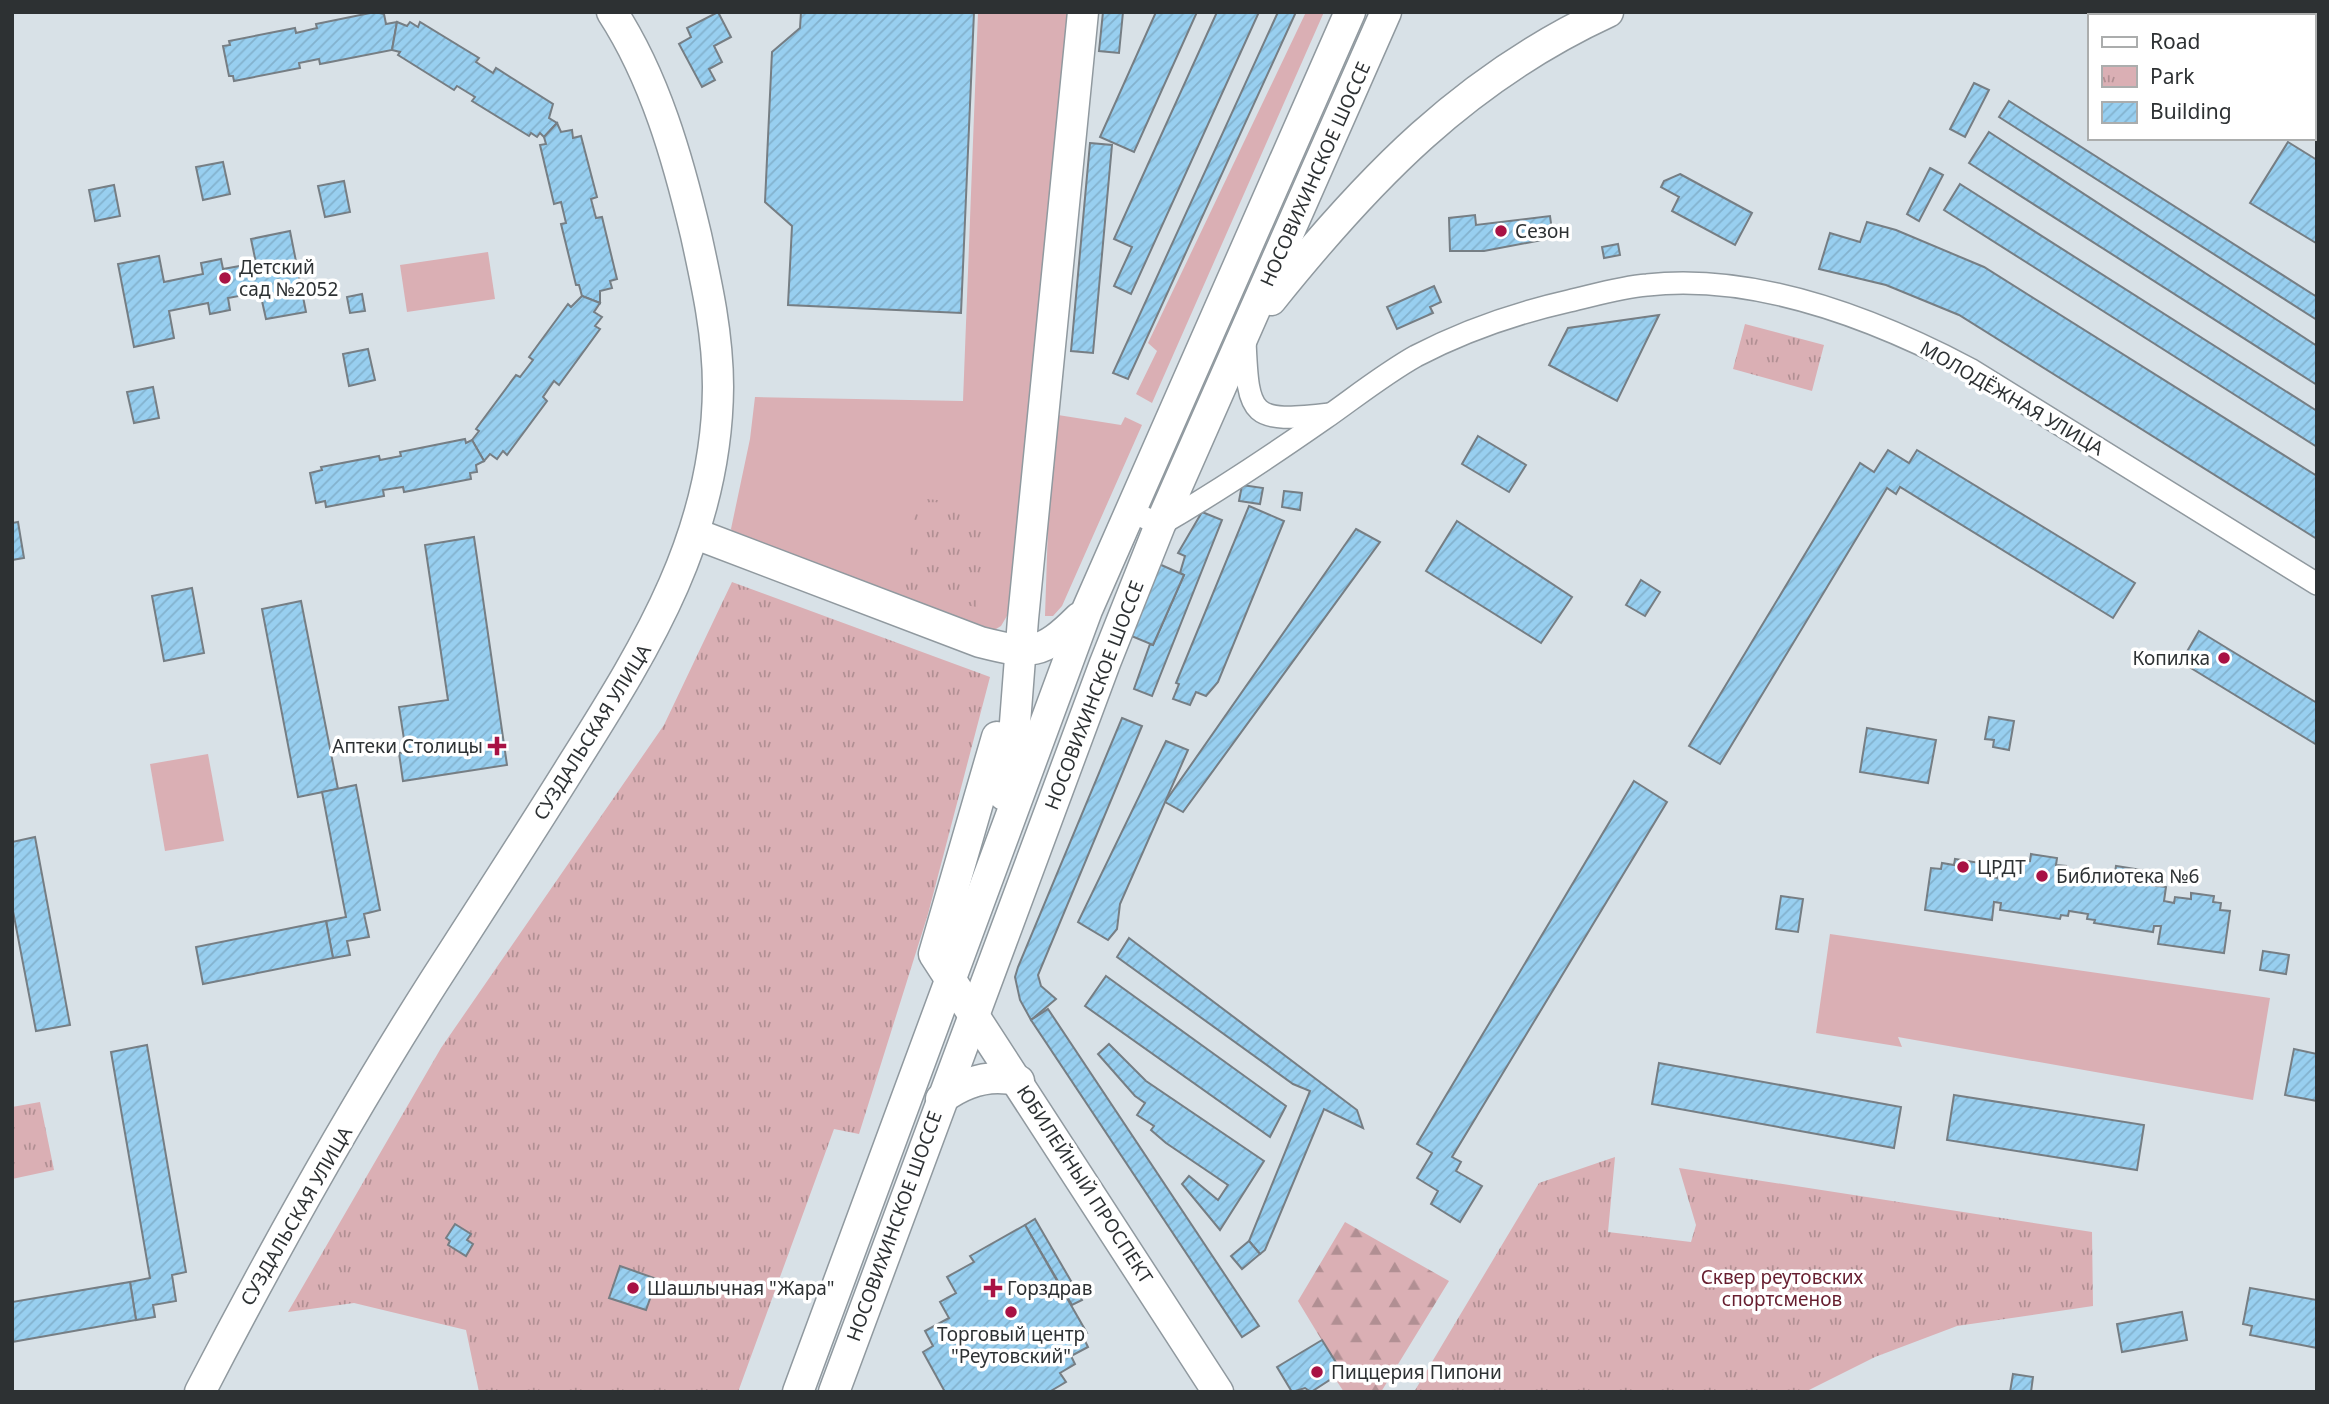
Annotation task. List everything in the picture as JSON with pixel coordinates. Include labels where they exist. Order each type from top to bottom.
[{"type":"main road","name":"СУЗДАЛЬСКАЯ УЛИЦА","points":[[200,1392],[239,1317],[401,1034],[634,667],[677,581],[696,534],[715,434],[716,337],[684,185],[643,71],[612,12]]},
{"type":"main road","points":[[989,875],[1014,736],[1023,649],[1023,619],[1083,12]]},
{"type":"main road","name":"НОСОВИХИНСКОЕ ШОССЕ","points":[[798,1392],[1087,610],[1350,12]]},
{"type":"main road","name":"НОСОВИХИНСКОЕ ШОССЕ","points":[[834,1392],[974,1011],[1160,525],[1386,12]]},
{"type":"main road","points":[[1245,333],[1347,208],[1443,116],[1504,68],[1608,12]]},
{"type":"main road","points":[[696,534],[980,642],[1023,649],[1053,644],[1087,610]]},
{"type":"main road","name":"ЮБИЛЕЙНЫЙ ПРОСПЕКТ","points":[[1023,649],[934,954],[974,1011],[1218,1392]]},
{"type":"main road","points":[[941,1099],[972,1082],[993,1077],[1019,1082]]},
{"type":"street","name":"МОЛОДЁЖНАЯ УЛИЦА","points":[[1160,525],[1240,477],[1414,358],[1462,334],[1516,315],[1648,285],[1730,288],[1837,311],[1929,348],[1970,369],[2317,584]]},
{"type":"street","name":"МОЛОДЁЖНАЯ УЛИЦА","points":[[1245,333],[1247,387],[1257,408],[1278,419],[1332,414]]},
{"type":"street","points":[[1131,511],[1160,525]]},
{"type":"green space","points":[[978,12],[1072,12],[1011,609],[1001,626],[991,632],[738,541],[731,529],[750,439],[755,397],[963,401]]},
{"type":"green space","points":[[1306,12],[1324,12],[1152,403],[1136,394],[1157,351],[1148,343]]},
{"type":"green space","points":[[488,252],[495,299],[407,312],[400,265]]},
{"type":"green space","points":[[1745,324],[1824,345],[1812,391],[1733,369]]},
{"type":"green space","points":[[1058,415],[1121,425],[1125,417],[1142,425],[1062,606],[1053,616],[1045,616],[1049,497]]},
{"type":"green space","points":[[916,498],[990,505],[977,607],[904,595]]},
{"type":"green space","points":[[732,582],[990,677],[928,914],[859,1134],[834,1129],[738,1392],[479,1392],[466,1330],[354,1303],[288,1312],[441,1048],[664,725]]},
{"type":"green space","points":[[208,754],[224,841],[165,851],[150,764]]},
{"type":"green space","points":[[1830,934],[2270,998],[2253,1100],[1898,1037],[1902,1047],[1816,1033]]},
{"type":"green space","points":[[40,1102],[54,1170],[12,1179],[12,1107]]},
{"type":"green space","name":"Сквер реутовских спортсменов","points":[[1615,1157],[1608,1232],[1691,1242],[1696,1225],[1679,1168],[2092,1232],[2093,1306],[1957,1326],[1875,1357],[1805,1392],[1414,1392],[1539,1183]]},
{"type":"green space","points":[[1345,1222],[1449,1281],[1381,1392],[1344,1392],[1334,1377],[1341,1372],[1298,1301]]},
{"type":"building","points":[[375,12],[384,14],[386,24],[397,22],[392,50],[320,64],[319,59],[299,63],[300,68],[234,81],[233,76],[229,76],[223,46],[230,45],[229,41],[295,28],[296,33],[317,28],[316,24]]},
{"type":"building","points":[[718,12],[731,37],[714,46],[722,62],[709,69],[715,80],[702,87],[679,44],[691,37],[687,28]]},
{"type":"building","points":[[801,12],[974,12],[961,313],[788,305],[792,226],[765,202],[772,52],[800,28]]},
{"type":"building","points":[[1103,12],[1123,12],[1119,53],[1099,51]]},
{"type":"building","points":[[1156,12],[1197,12],[1134,152],[1100,137]]},
{"type":"building","points":[[1217,12],[1259,12],[1131,294],[1114,286],[1132,247],[1114,239]]},
{"type":"building","points":[[1278,12],[1296,12],[1128,379],[1113,373]]},
{"type":"building","points":[[397,22],[407,26],[410,22],[418,27],[420,22],[479,58],[476,62],[493,73],[496,68],[553,104],[549,118],[557,123],[544,137],[540,133],[537,137],[531,133],[529,136],[472,101],[475,97],[457,86],[454,90],[398,55],[400,52],[392,50]]},
{"type":"building","points":[[1974,83],[1989,90],[1965,137],[1950,129]]},
{"type":"building","points":[[2009,101],[2317,297],[2317,320],[1999,117]]},
{"type":"building","points":[[557,123],[561,132],[572,130],[573,138],[581,136],[597,197],[591,199],[596,218],[602,217],[617,279],[610,281],[612,288],[600,291],[600,303],[582,296],[579,285],[576,285],[561,224],[566,223],[561,202],[554,204],[540,145],[546,144],[544,137]]},
{"type":"building","points":[[1989,132],[2317,346],[2317,385],[1969,163]]},
{"type":"building","points":[[2288,142],[2317,160],[2316,243],[2250,203]]},
{"type":"building","points":[[1090,143],[1112,145],[1093,353],[1071,351]]},
{"type":"building","points":[[223,162],[230,194],[203,200],[196,167]]},
{"type":"building","points":[[1930,168],[1943,175],[1919,221],[1907,214]]},
{"type":"building","points":[[1680,174],[1752,213],[1735,245],[1672,211],[1679,197],[1661,187],[1664,181]]},
{"type":"building","points":[[344,181],[350,212],[325,217],[318,186]]},
{"type":"building","points":[[1960,184],[2317,411],[2317,447],[1944,210]]},
{"type":"building","points":[[114,185],[120,216],[95,221],[89,190]]},
{"type":"building","name":"Сезон","points":[[1475,215],[1476,225],[1550,216],[1553,238],[1484,251],[1450,251],[1449,218]]},
{"type":"building","points":[[1867,222],[1896,230],[1984,267],[2317,476],[2317,539],[1959,315],[1886,285],[1819,269],[1830,233],[1860,242]]},
{"type":"building","points":[[290,231],[306,312],[266,319],[260,292],[228,298],[230,310],[210,314],[208,303],[169,311],[174,338],[134,347],[118,264],[159,256],[164,282],[203,274],[201,263],[221,259],[223,269],[256,263],[251,239]]},
{"type":"building","points":[[1618,244],[1620,255],[1604,258],[1602,247]]},
{"type":"building","points":[[1434,286],[1441,302],[1430,307],[1433,313],[1397,329],[1387,307]]},
{"type":"building","points":[[362,294],[365,311],[350,313],[347,297]]},
{"type":"building","points":[[582,296],[600,303],[594,312],[602,317],[595,326],[600,329],[559,385],[554,381],[543,397],[547,401],[507,455],[503,451],[497,459],[490,454],[484,461],[472,440],[479,431],[476,429],[516,375],[520,377],[533,360],[529,357],[568,304],[571,307]]},
{"type":"building","points":[[1659,315],[1617,401],[1549,365],[1568,328]]},
{"type":"building","points":[[368,349],[375,380],[349,386],[343,354]]},
{"type":"building","points":[[153,387],[159,418],[134,423],[127,392]]},
{"type":"building","points":[[1478,436],[1526,465],[1509,492],[1462,464]]},
{"type":"building","points":[[465,439],[466,443],[472,440],[484,461],[476,465],[477,472],[470,473],[471,479],[404,492],[403,487],[383,490],[384,496],[326,507],[325,501],[316,503],[310,473],[322,470],[321,467],[379,456],[380,460],[401,456],[400,452]]},
{"type":"building","points":[[1888,450],[1909,463],[1917,450],[2135,583],[2113,618],[1900,487],[1896,494],[1887,488],[1720,764],[1689,746],[1860,463],[1874,472]]},
{"type":"building","points":[[1242,485],[1263,488],[1260,504],[1239,501]]},
{"type":"building","points":[[1284,491],[1302,493],[1300,510],[1282,507]]},
{"type":"building","points":[[1249,506],[1284,521],[1218,682],[1206,696],[1196,692],[1190,705],[1173,699],[1179,684],[1176,683]]},
{"type":"building","points":[[1202,512],[1222,520],[1152,696],[1134,689],[1150,644],[1153,645],[1184,575],[1180,573],[1185,556],[1178,553]]},
{"type":"building","points":[[1457,521],[1572,597],[1541,643],[1426,571]]},
{"type":"building","points":[[18,522],[24,558],[12,560],[12,523]]},
{"type":"building","points":[[1356,529],[1380,542],[1183,812],[1165,802]]},
{"type":"building","points":[[474,537],[507,765],[403,781],[399,753],[406,752],[399,707],[448,700],[425,545]]},
{"type":"building","points":[[1159,564],[1184,575],[1153,645],[1129,635]]},
{"type":"building","points":[[1641,580],[1660,592],[1645,616],[1626,605]]},
{"type":"building","points":[[192,588],[204,653],[164,661],[152,596]]},
{"type":"building","points":[[301,601],[338,789],[298,797],[262,609]]},
{"type":"building","points":[[2199,631],[2317,703],[2317,745],[2181,662]]},
{"type":"building","points":[[1989,717],[2014,721],[2009,750],[1993,747],[1994,740],[1985,739]]},
{"type":"building","points":[[1122,718],[1142,726],[1038,975],[1041,986],[1056,999],[1031,1020],[1020,1000],[1015,977],[1018,967]]},
{"type":"building","points":[[1867,728],[1936,740],[1928,783],[1860,772]]},
{"type":"building","points":[[1166,741],[1188,750],[1120,904],[1117,929],[1108,940],[1078,922]]},
{"type":"building","points":[[1634,781],[1667,802],[1452,1157],[1461,1162],[1456,1171],[1482,1186],[1460,1222],[1431,1204],[1438,1191],[1417,1178],[1432,1153],[1417,1144]]},
{"type":"building","points":[[356,785],[380,910],[364,914],[369,937],[347,941],[350,955],[333,958],[326,921],[346,917],[322,792]]},
{"type":"building","points":[[35,837],[70,1025],[36,1031],[12,906],[12,842]]},
{"type":"building","points":[[2031,854],[2057,858],[2056,865],[2066,866],[2065,872],[2102,878],[2103,871],[2115,873],[2116,866],[2142,870],[2141,876],[2151,878],[2150,885],[2166,887],[2164,901],[2174,903],[2175,897],[2191,899],[2191,893],[2214,896],[2213,902],[2221,903],[2220,910],[2230,911],[2224,953],[2158,944],[2161,926],[2154,926],[2153,932],[2094,923],[2095,920],[2087,919],[2088,914],[2069,911],[2068,916],[2061,915],[2060,919],[2000,910],[2001,903],[1994,902],[1992,920],[1925,910],[1931,868],[1941,869],[1942,863],[1954,865],[1955,859],[1980,863],[1979,869],[1989,870],[1989,876],[1997,878],[1999,863],[2016,865],[2018,859],[2030,861]]},
{"type":"building","points":[[1781,896],[1803,899],[1798,932],[1776,929]]},
{"type":"building","points":[[326,921],[333,958],[203,984],[196,947]]},
{"type":"building","points":[[1129,938],[1357,1110],[1363,1128],[1324,1109],[1265,1250],[1260,1254],[1249,1241],[1310,1091],[1293,1084],[1117,957]]},
{"type":"building","points":[[2263,951],[2289,955],[2286,974],[2260,970]]},
{"type":"building","points":[[1106,976],[1286,1106],[1270,1137],[1085,1006]]},
{"type":"building","points":[[1048,1009],[1259,1326],[1242,1337],[1031,1020]]},
{"type":"building","points":[[1109,1044],[1146,1081],[1264,1161],[1220,1230],[1182,1184],[1189,1176],[1218,1200],[1228,1185],[1166,1143],[1151,1130],[1154,1126],[1137,1115],[1145,1103],[1135,1096],[1098,1054]]},
{"type":"building","points":[[147,1045],[186,1272],[172,1275],[176,1301],[153,1305],[155,1317],[136,1320],[130,1282],[150,1278],[111,1052]]},
{"type":"building","points":[[2294,1049],[2317,1054],[2317,1101],[2285,1095]]},
{"type":"building","points":[[1659,1063],[1901,1107],[1894,1148],[1652,1104]]},
{"type":"building","points":[[1954,1095],[2144,1125],[2137,1170],[1947,1140]]},
{"type":"building","points":[[1035,1219],[1082,1300],[1072,1305],[1025,1225]]},
{"type":"building","points":[[455,1224],[471,1234],[467,1240],[473,1244],[466,1256],[448,1245],[450,1241],[446,1238]]},
{"type":"building","name":"Торговый центр \"Реутовский\"","points":[[1025,1225],[1087,1333],[1082,1335],[1088,1347],[1071,1356],[1075,1364],[1060,1373],[1066,1382],[1049,1392],[945,1392],[923,1352],[933,1346],[925,1331],[949,1318],[940,1302],[956,1293],[947,1277],[974,1262],[970,1256]]},
{"type":"building","points":[[1249,1241],[1260,1254],[1242,1269],[1231,1256]]},
{"type":"building","name":"Шашлычная \"Жара\"","points":[[620,1266],[657,1279],[646,1310],[609,1298]]},
{"type":"building","points":[[130,1282],[136,1320],[12,1342],[12,1302]]},
{"type":"building","points":[[2250,1288],[2317,1300],[2317,1348],[2250,1335],[2252,1326],[2243,1324]]},
{"type":"building","points":[[2182,1312],[2187,1340],[2122,1352],[2117,1324]]},
{"type":"building","points":[[1322,1340],[1342,1372],[1311,1392],[1305,1388],[1292,1392],[1277,1367]]},
{"type":"building","points":[[2013,1374],[2033,1377],[2031,1392],[2010,1392]]},
{"type":"place","name":"Сезон","points":[[1501,231]]},
{"type":"place","name":"Детский сад №2052","points":[[225,278]]},
{"type":"place","name":"Копилка","points":[[2224,658]]},
{"type":"place","name":"Аптеки Столицы","points":[[497,746]]},
{"type":"place","name":"ЦРДТ","points":[[1963,867]]},
{"type":"place","name":"Библиотека №6","points":[[2042,876]]},
{"type":"place","name":"Шашлычная \"Жара\"","points":[[633,1288]]},
{"type":"place","name":"Горздрав","points":[[993,1288]]},
{"type":"place","name":"Торговый центр \"Реутовский\"","points":[[1011,1312]]},
{"type":"place","name":"Пиццерия Пипони","points":[[1317,1372]]}]
